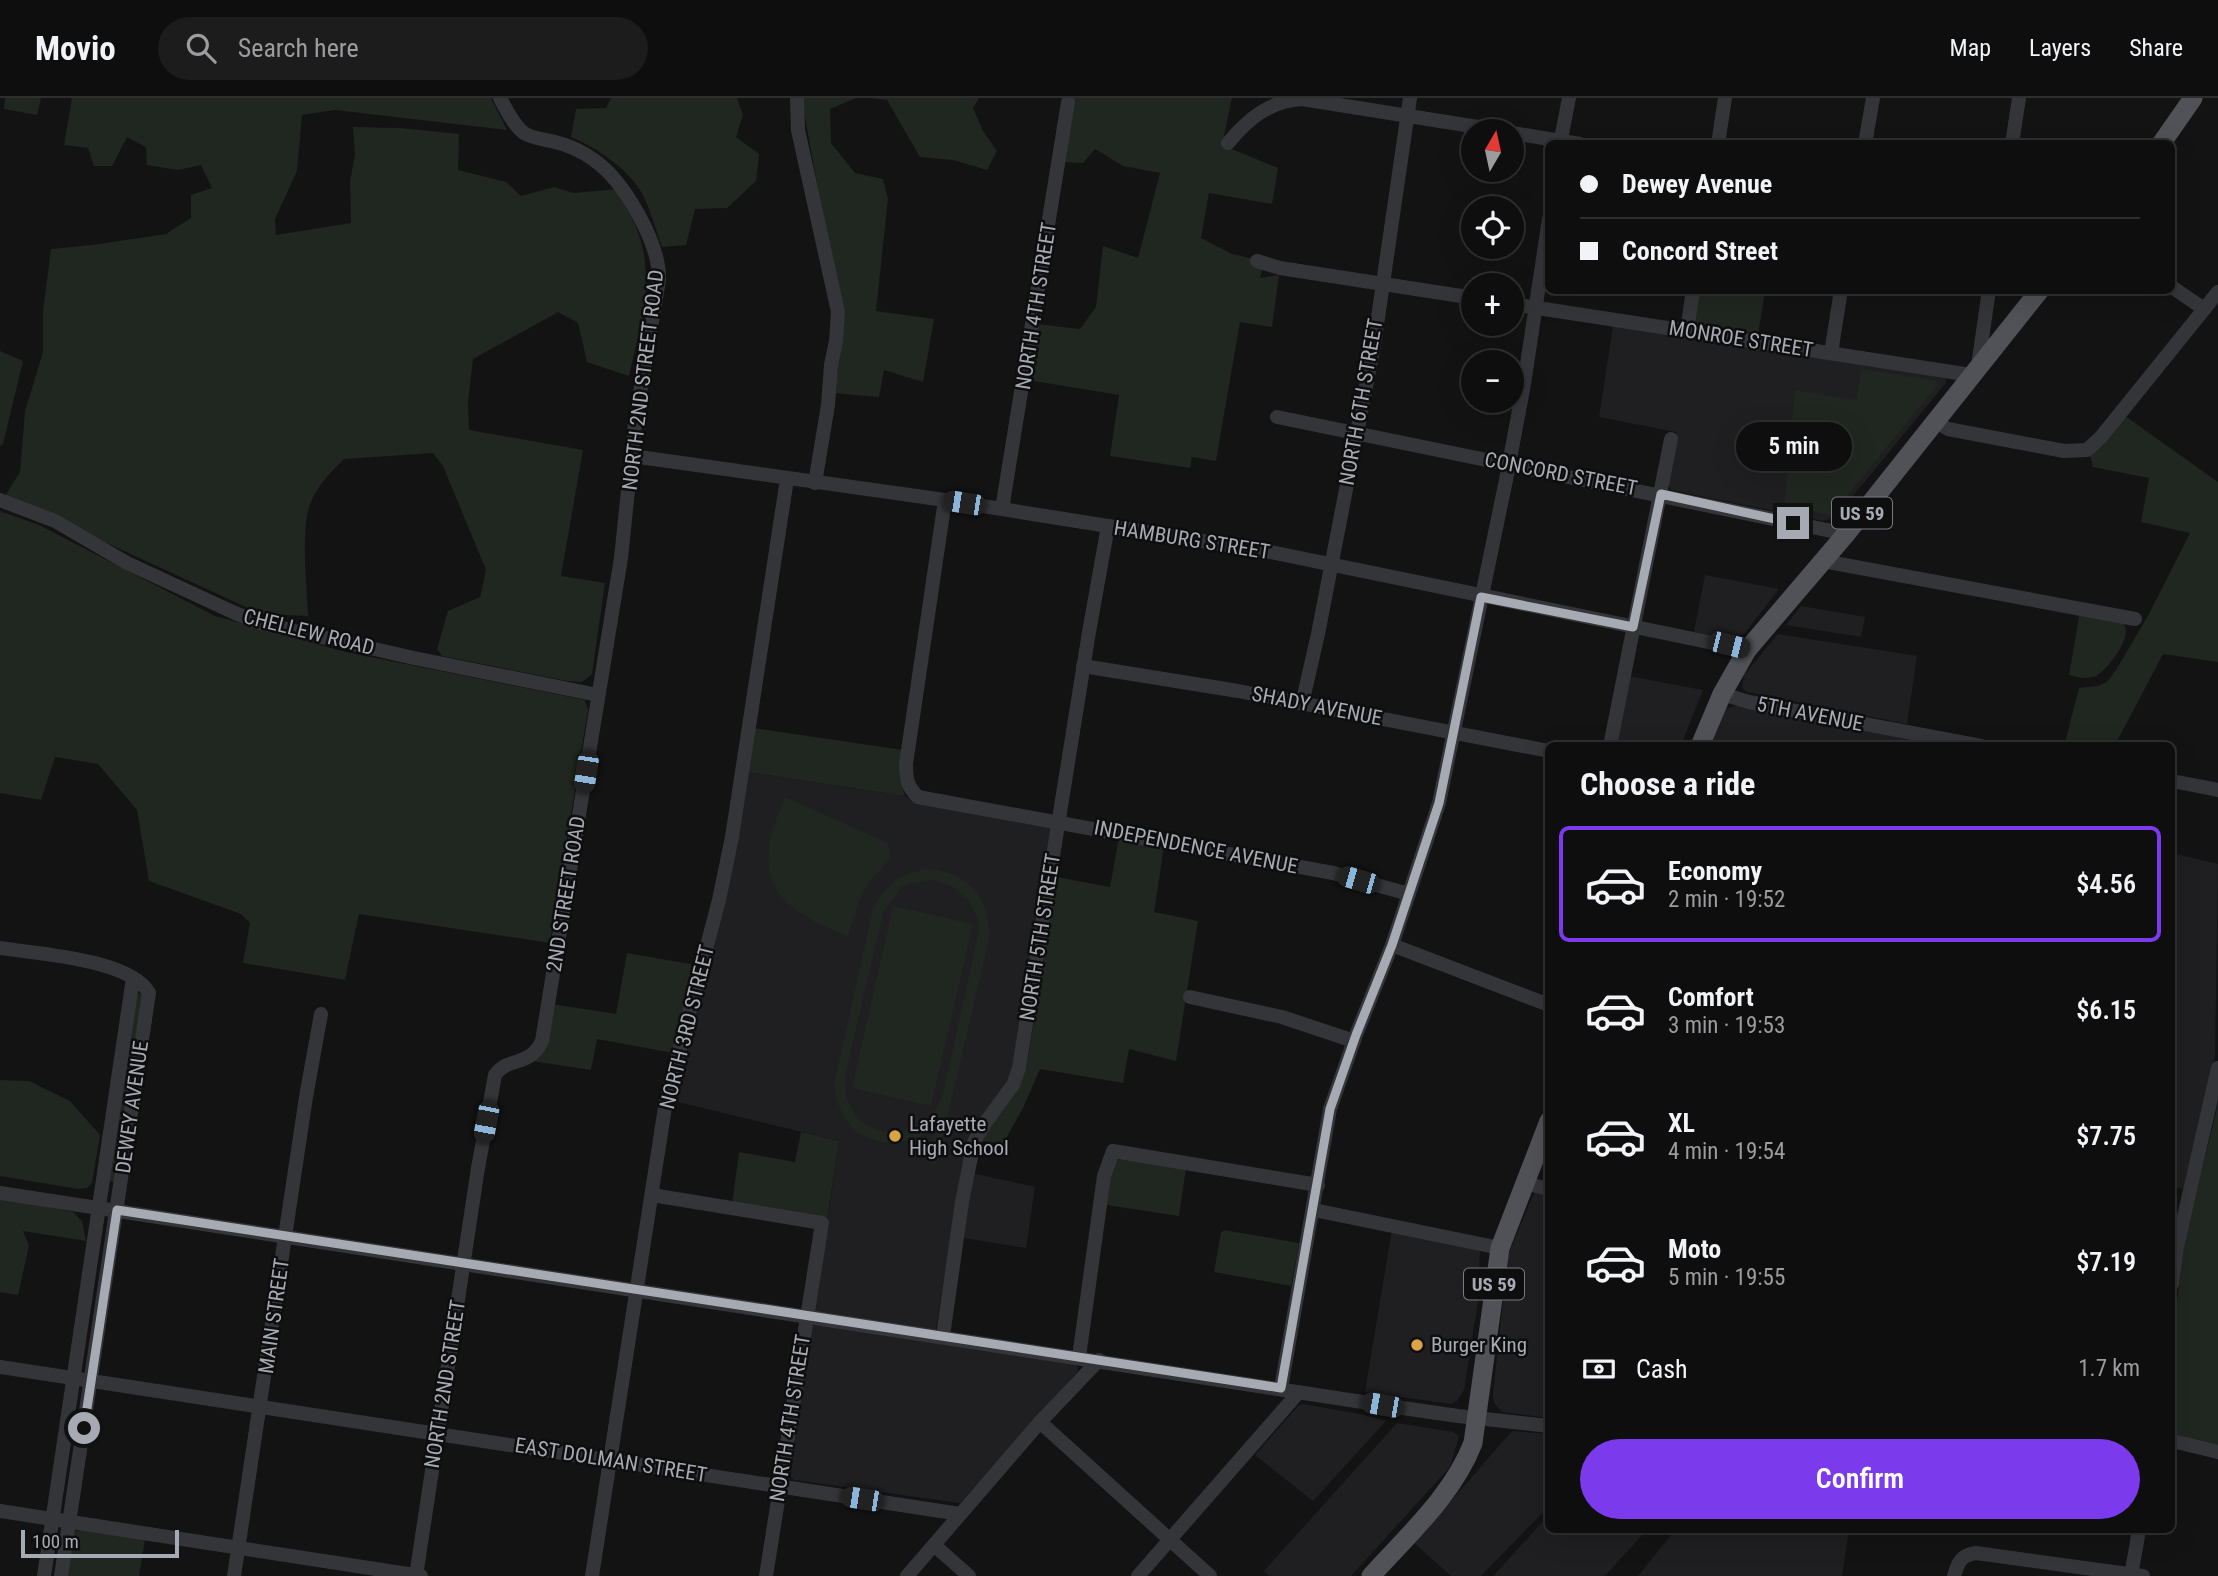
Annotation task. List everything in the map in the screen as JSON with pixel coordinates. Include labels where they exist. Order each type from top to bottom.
[{"type":"main road","points":[[2164,140],[2193,98]]},
{"type":"main road","name":"US 59","points":[[1702,742],[1722,694],[1747,650],[1846,534],[2037,294]]},
{"type":"main road","name":"US 59","points":[[1371,1576],[1438,1502],[1460,1472],[1474,1443],[1500,1248],[1545,1131]]},
{"type":"street","name":"NORTH 2ND STREET ROAD","points":[[500,98],[524,133],[557,142],[596,161],[630,202],[656,249],[659,265],[659,280],[635,423],[621,558],[598,695]]},
{"type":"street","points":[[797,98],[798,130],[838,312],[828,405],[815,483]]},
{"type":"street","name":"NORTH 6TH STREET","points":[[1302,704],[1374,345],[1410,98]]},
{"type":"street","points":[[1560,140],[1569,98]]},
{"type":"street","points":[[1719,140],[1725,98]]},
{"type":"street","points":[[1866,140],[1873,98]]},
{"type":"street","points":[[2013,140],[2019,98]]},
{"type":"street","points":[[1228,144],[1239,130],[1264,110],[1283,100],[1302,99],[1461,124]]},
{"type":"street","name":"NORTH 4TH STREET","points":[[1002,509],[1068,102]]},
{"type":"street","points":[[1524,135],[1549,140]]},
{"type":"street","points":[[1281,1388],[1330,1109],[1392,945],[1439,803],[1509,464],[1545,244]]},
{"type":"street","points":[[1257,261],[1280,268],[1461,296]]},
{"type":"street","points":[[2175,289],[2204,309]]},
{"type":"street","points":[[1934,421],[1948,429],[2064,451],[2080,451],[2091,447],[2218,292]]},
{"type":"street","points":[[1687,331],[1692,294]]},
{"type":"street","points":[[1831,353],[1840,294]]},
{"type":"street","points":[[1974,371],[1989,294]]},
{"type":"street","name":"MONROE STREET","points":[[1524,306],[1831,353],[1974,371]]},
{"type":"street","name":"CONCORD STREET","points":[[1277,417],[1846,534]]},
{"type":"street","points":[[1611,742],[1671,439]]},
{"type":"street","name":"HAMBURG STREET","points":[[632,456],[945,500],[1271,552],[1747,650]]},
{"type":"street","name":"NORTH 3RD STREET","points":[[592,1576],[667,1101],[719,900],[732,837],[787,479]]},
{"type":"street","name":"CHELLEW ROAD","points":[[0,500],[55,521],[127,563],[260,623],[598,695]]},
{"type":"street","name":"INDEPENDENCE AVENUE","points":[[945,500],[906,778],[909,788],[918,797],[1333,873],[1409,894]]},
{"type":"street","name":"NORTH 5TH STREET","points":[[943,1336],[962,1202],[974,1142],[1013,1085],[1019,1068],[1108,526]]},
{"type":"street","points":[[1823,561],[2135,619]]},
{"type":"street","name":"SHADY AVENUE","points":[[1083,666],[1238,691],[1545,750]]},
{"type":"street","name":"5TH AVENUE","points":[[1722,694],[1749,702],[1960,742]]},
{"type":"street","name":"2ND STREET ROAD","points":[[500,1069],[530,1057],[537,1052],[542,1041],[598,695]]},
{"type":"street","points":[[2175,782],[2218,790]]},
{"type":"street","points":[[1392,945],[1545,1002]]},
{"type":"street","points":[[0,948],[92,963],[114,968],[133,978]]},
{"type":"street","name":"DEWEY AVENUE","points":[[44,1576],[133,978]]},
{"type":"street","name":"DEWEY AVENUE","points":[[61,1576],[149,993],[133,978]]},
{"type":"street","points":[[1190,997],[1282,1017],[1354,1041]]},
{"type":"street","name":"MAIN STREET","points":[[234,1576],[321,1014]]},
{"type":"street","name":"NORTH 2ND STREET","points":[[418,1576],[478,1168],[495,1075],[500,1069]]},
{"type":"street","points":[[2175,1261],[2218,1069]]},
{"type":"street","points":[[1079,1357],[1104,1176],[1112,1150],[1318,1185]]},
{"type":"street","points":[[1524,1184],[1545,1188]]},
{"type":"street","points":[[0,1192],[1299,1392],[1545,1426]]},
{"type":"street","name":"NORTH 4TH STREET","points":[[652,1195],[822,1223],[766,1576]]},
{"type":"street","points":[[1314,1210],[1500,1248]]},
{"type":"street","points":[[906,1576],[1040,1422],[1099,1360]]},
{"type":"street","name":"EAST DOLMAN STREET","points":[[0,1367],[961,1514]]},
{"type":"street","points":[[1138,1576],[1299,1392]]},
{"type":"street","points":[[1040,1422],[1210,1576]]},
{"type":"street","points":[[2175,1442],[2218,1452]]},
{"type":"street","points":[[0,1511],[418,1576]]},
{"type":"street","points":[[1954,1576],[1960,1559],[1966,1554],[1976,1553],[2135,1575],[2138,1533]]},
{"type":"street","points":[[934,1545],[970,1576]]},
{"type":"shaded area","points":[[5,98],[41,98],[37,115],[4,109]]},
{"type":"shaded area","points":[[72,98],[491,98],[507,130],[335,110],[302,115],[297,171],[275,219],[276,235],[351,223],[350,181],[355,155],[353,127],[459,134],[458,170],[506,182],[521,196],[554,187],[574,193],[617,189],[639,234],[646,281],[643,313],[629,376],[587,362],[578,323],[558,312],[473,359],[468,403],[469,430],[583,450],[561,576],[605,583],[592,674],[582,682],[567,681],[442,656],[437,649],[448,611],[480,597],[486,570],[443,466],[433,453],[344,459],[321,484],[311,502],[306,527],[308,616],[261,614],[5,496],[20,472],[25,411],[43,352],[43,311],[51,249],[166,234],[191,218],[191,195],[212,188],[201,165],[178,170],[147,165],[146,147],[127,137],[112,166],[94,166],[88,148],[64,145]]},
{"type":"shaded area","points":[[611,98],[737,98],[743,115],[736,137],[759,154],[756,181],[727,208],[695,209],[686,245],[662,247],[646,201],[637,185],[612,160],[571,137],[576,109],[606,108]]},
{"type":"shaded area","points":[[804,98],[856,98],[830,109],[831,143],[855,173],[883,179],[888,199],[876,311],[934,319],[923,382],[884,370],[879,397],[832,393],[836,290],[804,111]]},
{"type":"shaded area","points":[[869,98],[979,98],[973,108],[983,131],[997,151],[987,170],[953,160],[920,157],[887,100]]},
{"type":"shaded area","points":[[1074,98],[1232,98],[1222,145],[1278,168],[1272,204],[1209,193],[1201,238],[1232,254],[1264,261],[1260,278],[1279,275],[1272,327],[1240,322],[1216,461],[1192,457],[1190,468],[1110,456],[1119,395],[1028,380],[1037,324],[1080,329],[1096,307],[1103,246],[1138,258],[1160,173],[1123,166],[1095,149],[1083,163],[1063,162]]},
{"type":"shaded area","points":[[1698,294],[1765,294],[1758,334],[1696,324],[1694,319]]},
{"type":"shaded area","points":[[1613,326],[1942,376],[1946,379],[1945,384],[1835,518],[1823,521],[1671,490],[1667,481],[1676,432],[1599,417]]},
{"type":"shaded area","points":[[0,351],[23,361],[3,444],[0,446]]},
{"type":"shaded area","points":[[1862,369],[1937,381],[1936,387],[1831,515],[1784,506],[1795,390],[1856,400]]},
{"type":"shaded area","points":[[2125,416],[2218,482],[2218,662],[2163,654],[2117,742],[2065,742],[2079,688],[2107,682],[2116,670],[2149,614],[2190,533],[2141,522],[2149,478],[2093,467],[2090,456]]},
{"type":"shaded area","points":[[0,511],[39,525],[215,616],[346,652],[585,700],[588,710],[550,943],[359,914],[345,980],[243,963],[250,923],[241,914],[149,881],[137,810],[98,764],[55,757],[41,800],[0,793]]},
{"type":"shaded area","points":[[1705,575],[1779,589],[1744,634],[1732,640],[1694,632]]},
{"type":"shaded area","points":[[1801,606],[1865,617],[1861,637],[1786,625]]},
{"type":"shaded area","points":[[2080,611],[2113,617],[2125,627],[2126,635],[2119,651],[2101,672],[2089,678],[2069,675]]},
{"type":"shaded area","points":[[1778,634],[1917,656],[1907,724],[1747,692],[1742,688],[1744,675]]},
{"type":"shaded area","points":[[1628,676],[1703,690],[1682,742],[1614,742]]},
{"type":"shaded area","points":[[1738,706],[1927,742],[1713,742],[1725,710]]},
{"type":"shaded area","points":[[753,728],[903,750],[899,776],[905,796],[747,772]]},
{"type":"shaded area","name":"Lafayette High School","points":[[747,772],[905,796],[913,801],[1049,825],[1051,833],[1015,1061],[1004,1088],[974,1127],[962,1171],[1035,1187],[1026,1248],[951,1236],[934,1341],[1073,1363],[1077,1365],[1078,1371],[960,1503],[794,1480],[790,1475],[839,1141],[674,1101],[717,934]]},
{"type":"shaded area","points":[[785,797],[888,843],[891,858],[861,895],[848,936],[801,913],[785,900],[774,885],[769,868],[769,848],[774,824]]},
{"type":"shaded area","points":[[1119,837],[1164,847],[1154,912],[1198,921],[1176,1061],[1129,1049],[1123,1083],[1040,1069],[1003,1144],[983,1141],[989,1127],[1016,1093],[1027,1064],[1057,877],[1110,887]]},
{"type":"shaded area","points":[[2175,854],[2218,864],[2215,1056],[2183,1189],[2175,1188]]},
{"type":"shaded area","points":[[930,869],[944,872],[967,883],[982,901],[989,926],[989,940],[936,1165],[927,1162],[936,1129],[901,1142],[870,1139],[857,1132],[846,1120],[838,1105],[834,1085],[872,912],[882,894],[894,881]],"holes":[[[932,880],[952,886],[970,902],[978,919],[979,930],[943,1094],[933,1113],[919,1126],[901,1132],[884,1132],[867,1125],[854,1113],[846,1095],[846,1071],[884,910],[902,887],[911,883]]]},
{"type":"shaded area","points":[[893,906],[973,924],[931,1106],[852,1088]]},
{"type":"shaded area","points":[[627,953],[696,965],[673,1053],[597,1039],[591,1070],[532,1061],[552,1004],[616,1014]]},
{"type":"shaded area","points":[[142,994],[115,1182],[107,1181],[136,997]]},
{"type":"shaded area","points":[[0,1080],[29,1081],[70,1101],[100,1135],[92,1183],[87,1188],[78,1189],[0,1176]]},
{"type":"shaded area","points":[[2218,1104],[2218,1447],[2175,1437],[2175,1319],[2184,1244]]},
{"type":"shaded area","points":[[801,1132],[839,1141],[827,1220],[732,1205],[739,1152],[795,1162]]},
{"type":"shaded area","points":[[1116,1159],[1186,1168],[1179,1216],[1106,1205],[1108,1183]]},
{"type":"shaded area","points":[[1536,1192],[1545,1193],[1545,1417],[1502,1412],[1494,1403],[1493,1394],[1508,1255]]},
{"type":"shaded area","points":[[0,1198],[73,1212],[82,1221],[86,1241],[23,1231],[29,1246],[18,1295],[0,1292]]},
{"type":"shaded area","points":[[1224,1230],[1299,1243],[1291,1286],[1214,1272],[1221,1233]]},
{"type":"shaded area","points":[[1392,1230],[1480,1250],[1478,1301],[1464,1390],[1457,1401],[1451,1404],[1365,1392]]},
{"type":"shaded area","points":[[1303,1404],[1386,1421],[1313,1501],[1255,1455],[1298,1406]]},
{"type":"shaded area","points":[[1397,1423],[1453,1432],[1459,1436],[1450,1467],[1351,1576],[1269,1576],[1264,1571]]},
{"type":"shaded area","points":[[1512,1431],[1545,1434],[1545,1510],[1481,1576],[1451,1576],[1414,1543]]},
{"type":"shaded area","points":[[1545,1519],[1545,1533],[1644,1533],[1605,1576],[1493,1576]]},
{"type":"shaded area","points":[[76,1531],[145,1539],[139,1576],[66,1576],[72,1535]]},
{"type":"shaded area","points":[[1673,1533],[1849,1533],[1842,1576],[1638,1576]]},
{"type":"place","name":"Lafayette High School","points":[[895,1136]]},
{"type":"place","name":"Burger King","points":[[1417,1345]]},
{"type":"route","points":[[84,1428],[117,1210],[1281,1388],[1330,1109],[1392,945],[1439,803],[1481,597],[1633,627],[1661,494],[1793,523]]}]
